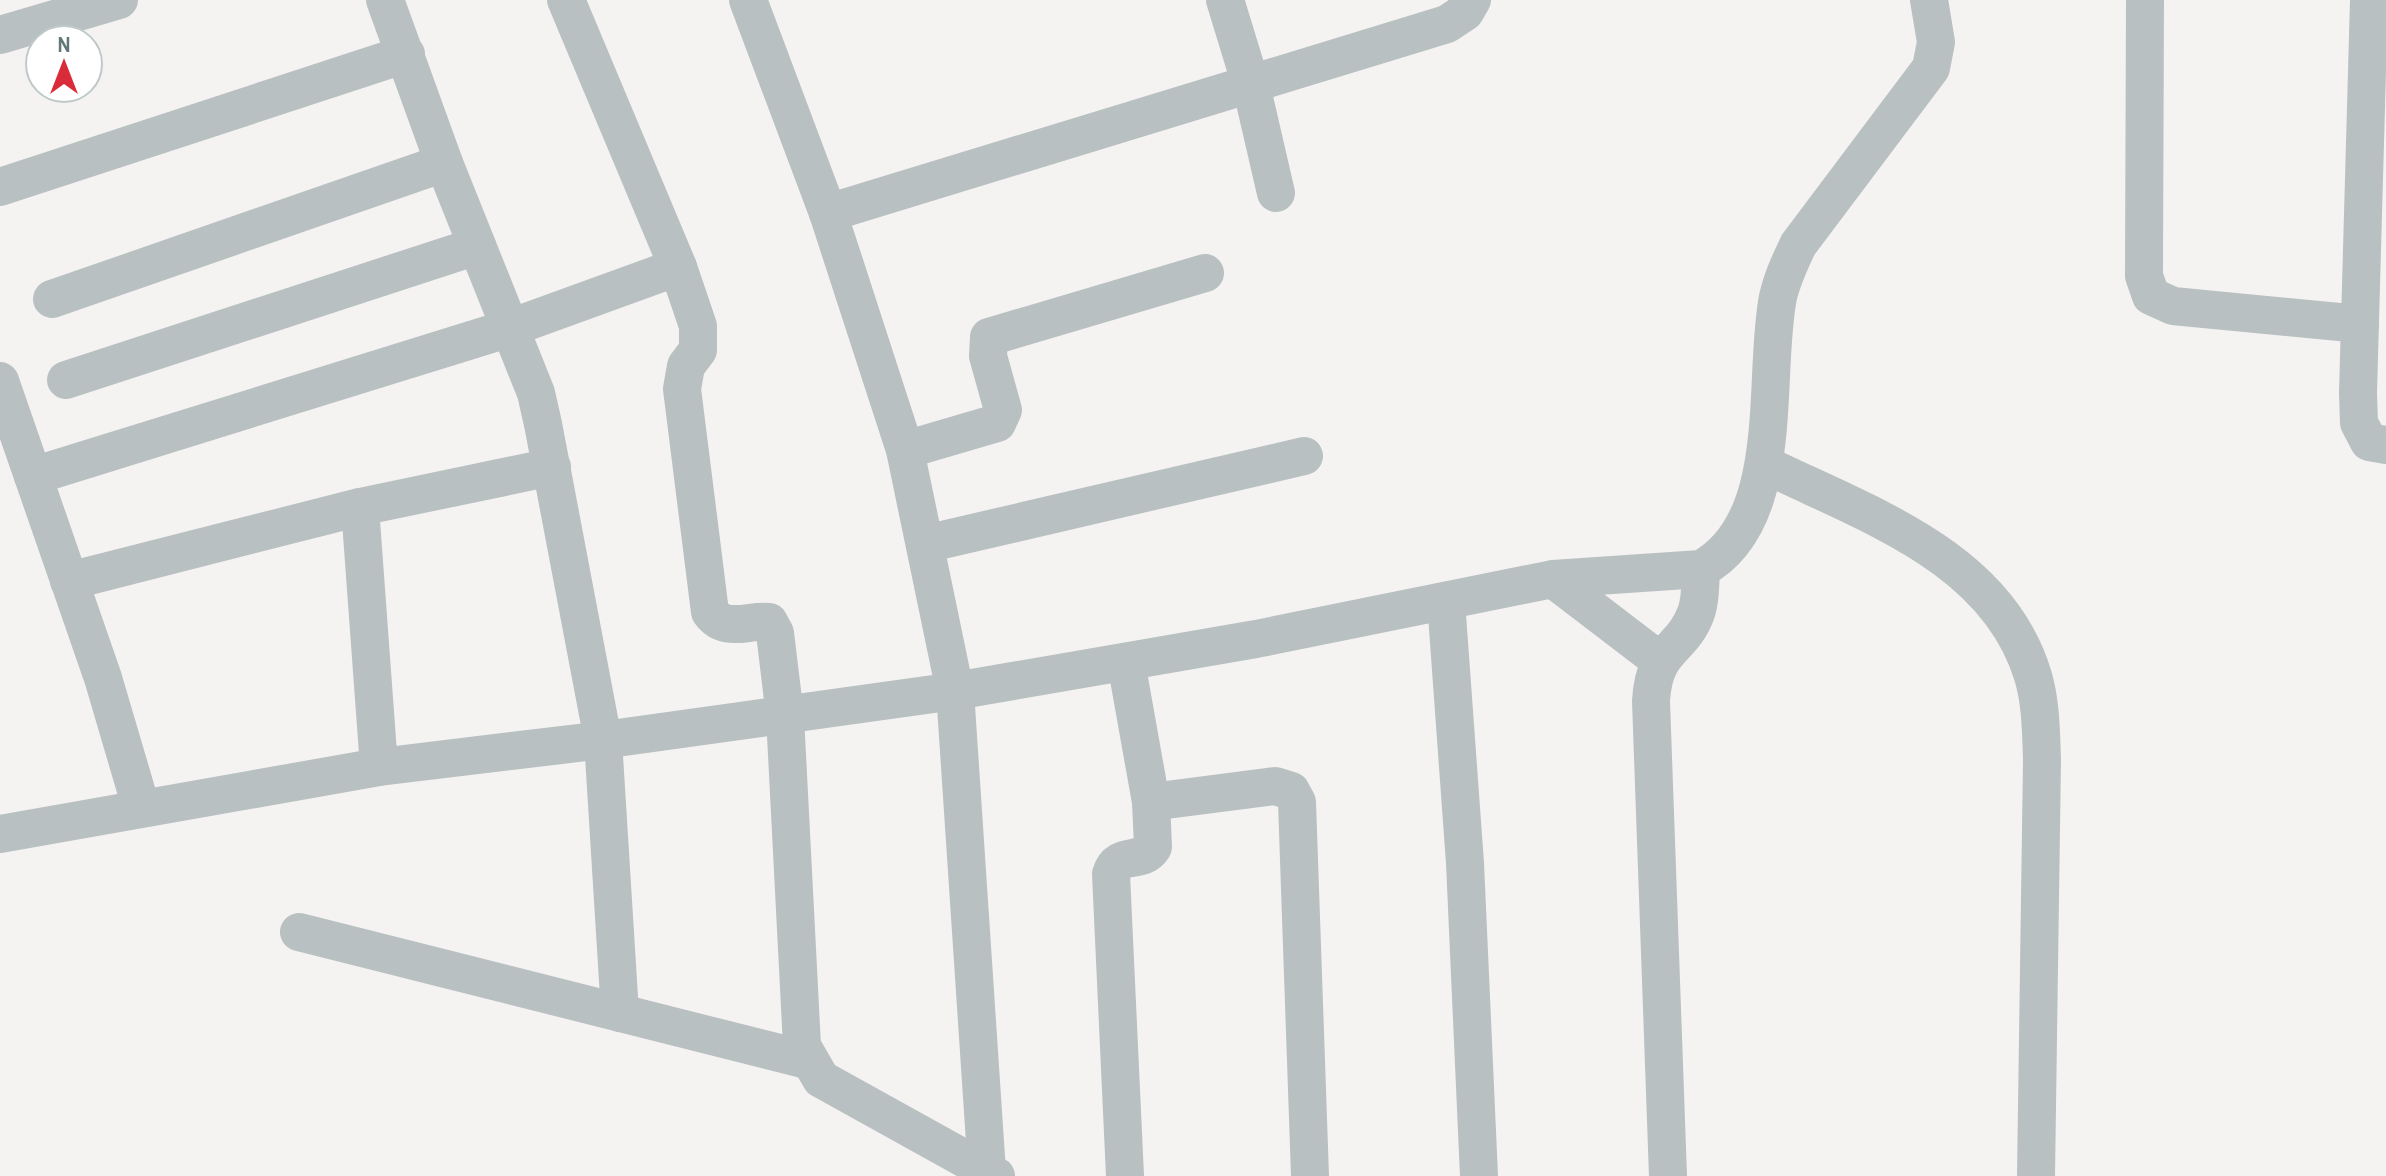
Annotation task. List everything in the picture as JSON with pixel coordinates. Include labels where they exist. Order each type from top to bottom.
[{"type":"street","points":[[0,35],[119,0]]},
{"type":"street","points":[[385,0],[444,163],[536,393],[603,740],[620,1013]]},
{"type":"street","points":[[566,0],[678,267],[699,337],[698,350],[686,366],[682,389],[710,612],[717,621],[730,626],[769,622],[775,633],[785,716],[802,1046],[807,1060],[821,1079],[992,1174]]},
{"type":"street","points":[[749,0],[828,213],[905,450],[925,544],[955,691],[992,1174]]},
{"type":"street","points":[[1225,0],[1251,85],[1276,193]]},
{"type":"street","points":[[828,213],[1447,24],[1465,12],[1472,0]]},
{"type":"street","points":[[2145,0],[2144,276],[2151,296],[2173,306],[2360,324]]},
{"type":"street","points":[[2369,0],[2359,423],[2369,442],[2386,445]]},
{"type":"street","points":[[0,834],[379,767],[785,716],[955,691],[1126,662],[1553,579],[1701,569],[1717,561],[1731,546],[1751,503],[1764,464],[1778,298],[1786,270],[1798,245],[1931,68],[1936,42],[1931,1]]},
{"type":"street","points":[[0,187],[406,54]]},
{"type":"street","points":[[52,299],[444,163]]},
{"type":"street","points":[[66,380],[477,246]]},
{"type":"street","points":[[33,476],[510,328],[678,267]]},
{"type":"street","points":[[905,450],[997,423],[1003,410],[988,356],[989,337],[1205,273]]},
{"type":"street","points":[[0,381],[103,678],[141,807]]},
{"type":"street","points":[[925,544],[1304,456]]},
{"type":"street","points":[[1764,464],[1912,536],[1957,566],[1985,592],[2013,629],[2033,675],[2040,716],[2042,760],[2036,1176]]},
{"type":"street","points":[[69,581],[360,507],[552,467]]},
{"type":"street","points":[[360,507],[379,767]]},
{"type":"street","points":[[1668,1176],[1652,677],[1659,660],[1697,612],[1701,569]]},
{"type":"street","points":[[1553,579],[1659,660]]},
{"type":"street","points":[[1446,601],[1465,863],[1479,1176]]},
{"type":"street","points":[[1125,1176],[1111,874],[1114,864],[1122,858],[1151,852],[1151,802],[1126,662]]},
{"type":"street","points":[[1151,802],[1275,786],[1291,791],[1297,802],[1310,1176]]},
{"type":"street","points":[[299,932],[807,1060]]}]
